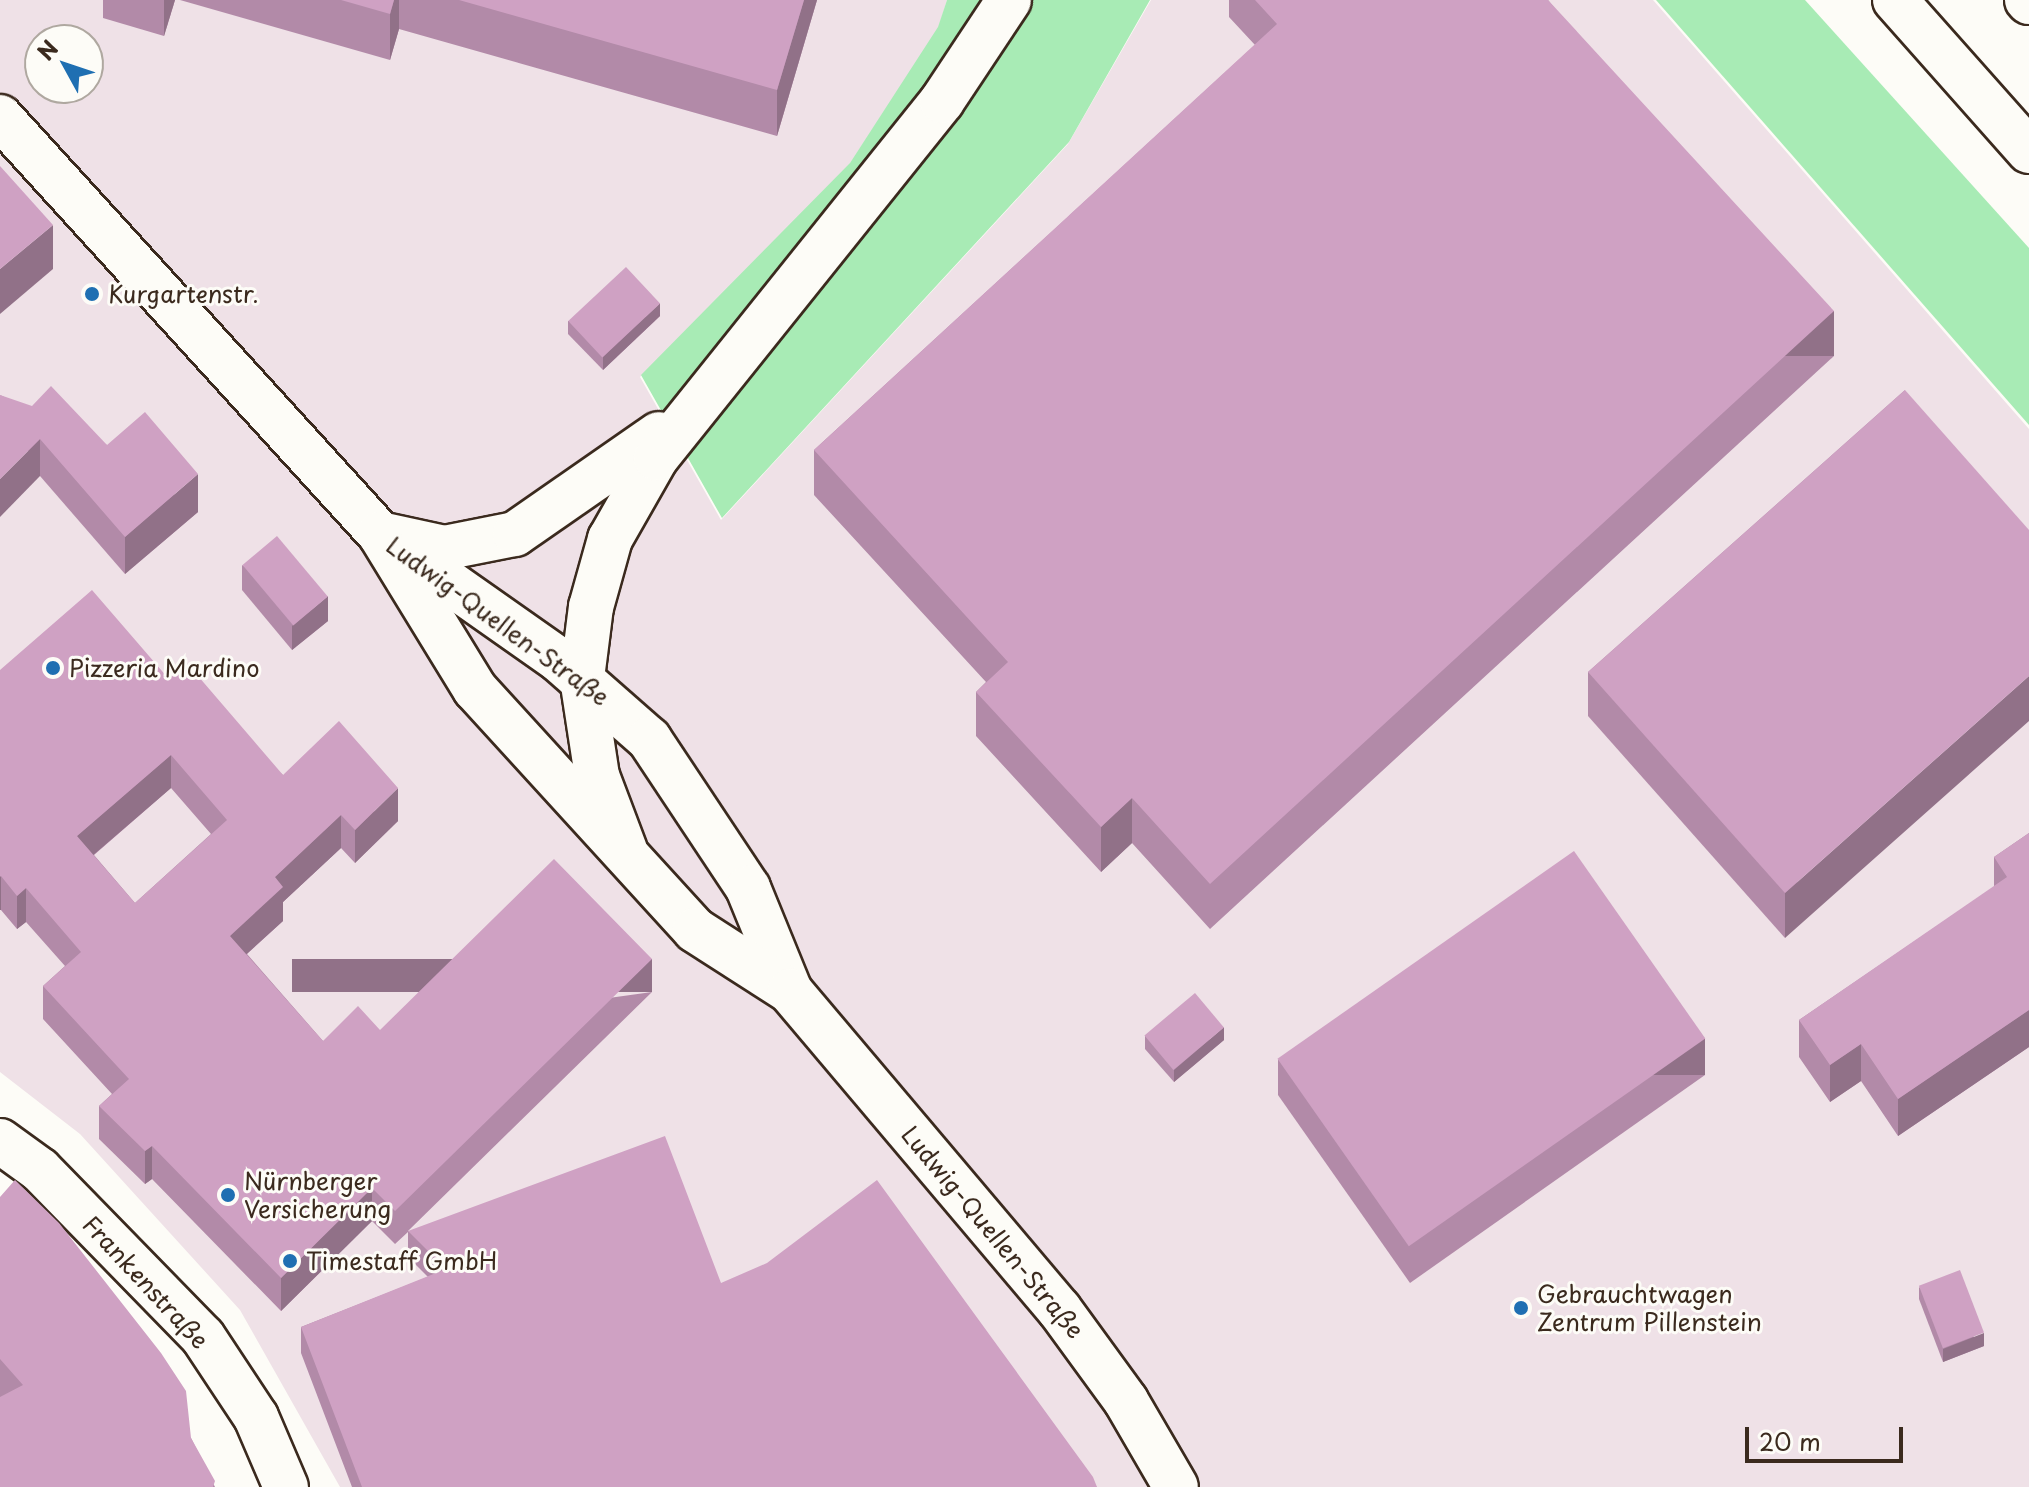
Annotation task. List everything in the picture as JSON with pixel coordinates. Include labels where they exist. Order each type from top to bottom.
[{"type":"main road","points":[[625,850],[593,763],[582,678],[591,607],[610,539],[632,494],[693,409],[942,101],[1009,0]]},
{"type":"main road","points":[[1895,0],[2029,151]]},
{"type":"main road","name":"Ludwig-Quellen-Straße","points":[[0,117],[380,534],[475,689],[695,930],[790,991],[1067,1320],[1176,1487]]},
{"type":"main road","points":[[380,534],[444,548],[515,534],[693,409]]},
{"type":"main road","name":"Ludwig-Quellen-Straße","points":[[380,534],[582,678],[649,739],[681,781],[748,888],[790,991]]},
{"type":"main road","name":"Frankenstraße","points":[[0,1141],[40,1170],[203,1337],[256,1417],[286,1487]]},
{"type":"shaded area","points":[[0,0],[947,0],[938,29],[849,165],[640,377],[721,520],[1068,144],[1151,0],[1653,0],[2029,429],[2029,1487],[340,1487],[240,1310],[80,1134],[0,1072]]},
{"type":"green space","points":[[947,0],[1150,0],[1069,142],[722,518],[641,375],[850,163],[938,27]]},
{"type":"green space","points":[[1656,0],[1805,0],[2029,248],[2029,425]]},
{"type":"building","points":[[341,0],[394,0],[390,14]]},
{"type":"building","points":[[459,0],[804,0],[777,90]]},
{"type":"building","points":[[1255,0],[1548,0],[1834,311],[1210,884],[1132,798],[1101,827],[976,692],[1008,662],[814,450],[1277,24]]},
{"type":"building","points":[[0,166],[53,225],[0,269]]},
{"type":"building","points":[[626,267],[660,304],[602,357],[568,321]]},
{"type":"building","points":[[51,386],[107,445],[145,412],[198,474],[125,537],[40,439],[0,479],[0,395],[32,406]]},
{"type":"building","points":[[1905,390],[2029,530],[2029,676],[1785,893],[1588,672]]},
{"type":"building","points":[[277,536],[328,597],[293,625],[243,565]]},
{"type":"building","points":[[92,590],[168,678],[186,662],[283,775],[339,721],[398,788],[355,830],[341,815],[275,877],[283,887],[230,936],[323,1041],[358,1006],[380,1030],[554,859],[652,959],[395,1211],[372,1188],[281,1278],[152,1146],[145,1151],[99,1106],[129,1079],[43,986],[81,952],[26,888],[17,896],[0,877],[0,670]],"holes":[[[171,755],[227,820],[135,903],[77,836]]]},
{"type":"building","points":[[2029,833],[2029,1010],[1898,1099],[1861,1044],[1830,1065],[1799,1020],[2007,877],[1994,857]]},
{"type":"building","points":[[1574,851],[1705,1039],[1409,1246],[1277,1059]]},
{"type":"building","points":[[1195,993],[1224,1027],[1173,1070],[1144,1035]]},
{"type":"building","points":[[665,1136],[721,1283],[767,1263],[877,1180],[1093,1477],[1097,1487],[362,1487],[301,1327],[446,1269],[408,1231]]},
{"type":"building","points":[[15,1180],[59,1223],[161,1353],[186,1391],[191,1438],[215,1481],[213,1487],[0,1487],[0,1397],[23,1385],[0,1359],[0,1197]]},
{"type":"building","points":[[1960,1270],[1984,1333],[1943,1348],[1919,1286]]},
{"type":"place","name":"Kurgartenstr.","points":[[92,294]]},
{"type":"place","name":"Pizzeria Mardino","points":[[53,668]]},
{"type":"place","name":"Nürnberger Versicherung","points":[[228,1195]]},
{"type":"place","name":"Timestaff GmbH","points":[[290,1261]]},
{"type":"place","name":"Gebrauchtwagen Zentrum Pillenstein","points":[[1521,1308]]}]
